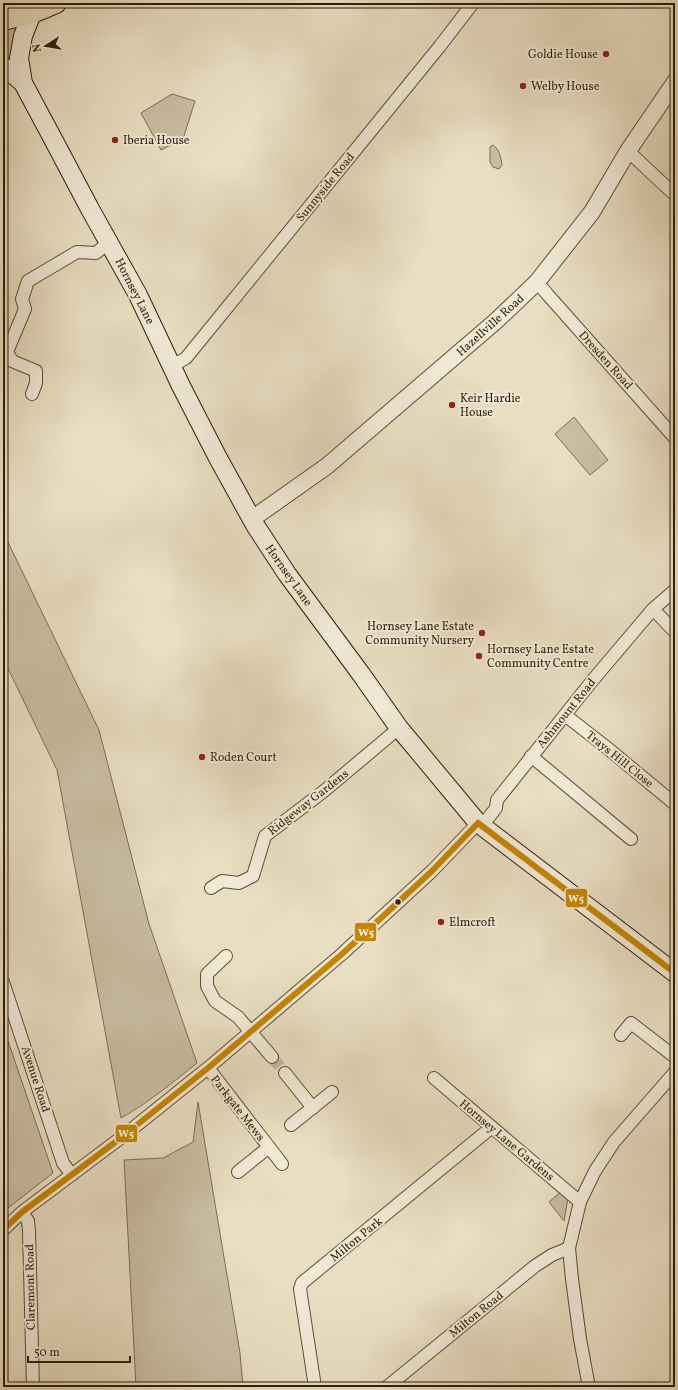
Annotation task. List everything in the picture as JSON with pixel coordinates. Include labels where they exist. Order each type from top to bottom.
[{"type":"main road","points":[[3,20],[29,8],[56,3]]},
{"type":"main road","name":"Hornsey Lane","points":[[29,8],[19,58],[23,83],[138,295],[218,458],[252,519],[287,574],[399,728],[480,824],[675,973]]},
{"type":"main road","name":"Hornsey Lane","points":[[3,66],[23,83]]},
{"type":"street","name":"Sunnyside Road","points":[[172,366],[186,358],[440,46],[473,3]]},
{"type":"street","name":"Hazellville Road","points":[[252,519],[327,466],[494,323],[537,282],[592,212],[628,151],[675,82]]},
{"type":"street","points":[[628,151],[675,196]]},
{"type":"street","points":[[32,394],[36,383],[36,370],[12,361],[7,352],[24,309],[22,299],[28,281],[77,252],[96,253],[109,242]]},
{"type":"street","name":"Dresden Road","points":[[537,282],[675,438]]},
{"type":"street","name":"Ashmount Road","points":[[3,1230],[22,1212],[122,1137],[208,1068],[359,938],[432,871],[496,808],[497,800],[592,681],[653,608],[675,590]]},
{"type":"street","points":[[653,608],[675,632]]},
{"type":"street","name":"Trays Hill Close","points":[[565,715],[606,746],[675,804]]},
{"type":"street","name":"Ridgeway Gardens","points":[[211,888],[222,881],[239,883],[253,876],[265,836],[324,791],[399,728]]},
{"type":"street","points":[[531,756],[631,839]]},
{"type":"street","points":[[226,956],[207,974],[207,986],[215,1001],[238,1017],[272,1057]]},
{"type":"street","name":"Avenue Road","points":[[3,982],[62,1163],[72,1175]]},
{"type":"street","points":[[621,1035],[631,1023],[675,1057]]},
{"type":"street","name":"Parkgate Mews","points":[[208,1068],[282,1164]]},
{"type":"street","points":[[589,1387],[580,1339],[569,1248],[580,1202],[595,1171],[614,1142],[675,1072]]},
{"type":"street","points":[[285,1073],[313,1108]]},
{"type":"street","name":"Hornsey Lane Gardens","points":[[434,1078],[580,1202]]},
{"type":"street","points":[[291,1125],[332,1092]]},
{"type":"street","name":"Milton Park","points":[[315,1387],[300,1289],[302,1283],[492,1127]]},
{"type":"street","name":"Parkgate Mews","points":[[238,1172],[269,1147]]},
{"type":"street","name":"Claremont Road","points":[[22,1212],[28,1221],[29,1230],[33,1387]]},
{"type":"street","name":"Milton Road","points":[[387,1387],[535,1266],[552,1255],[569,1248]]},
{"type":"shaded area","points":[[32,13],[19,58],[3,66],[3,19]]},
{"type":"shaded area","points":[[172,94],[195,101],[183,139],[161,150],[141,113]]},
{"type":"shaded area","points":[[493,145],[501,157],[502,165],[499,169],[493,167],[490,162],[490,147]]},
{"type":"shaded area","points":[[574,417],[608,460],[590,475],[555,434]]},
{"type":"shaded area","points":[[3,532],[99,730],[149,924],[197,1063],[150,1099],[121,1118],[57,770],[3,658]]},
{"type":"shaded area","points":[[8,1041],[53,1173],[3,1212],[3,1044]]},
{"type":"shaded area","points":[[198,1102],[240,1353],[243,1387],[136,1387],[124,1160],[163,1158],[193,1142]]},
{"type":"shaded area","points":[[562,1191],[568,1198],[564,1221],[549,1202]]},
{"type":"tunnel","points":[[272,1057],[285,1073]]},
{"type":"transit line","name":"W5","points":[[478,823],[675,973]]},
{"type":"transit line","name":"W5","points":[[3,1230],[22,1212],[122,1137],[208,1068],[342,954],[432,871],[478,823]]},
{"type":"place","name":"Goldie House","points":[[606,54]]},
{"type":"place","name":"Welby House","points":[[523,86]]},
{"type":"place","name":"Iberia House","points":[[115,140]]},
{"type":"place","name":"Keir Hardie House","points":[[452,405]]},
{"type":"place","name":"Hornsey Lane Estate Community Nursery","points":[[482,633]]},
{"type":"place","name":"Hornsey Lane Estate Community Centre","points":[[479,656]]},
{"type":"place","name":"Roden Court","points":[[202,757]]},
{"type":"place","name":"Elmcroft","points":[[441,922]]}]
